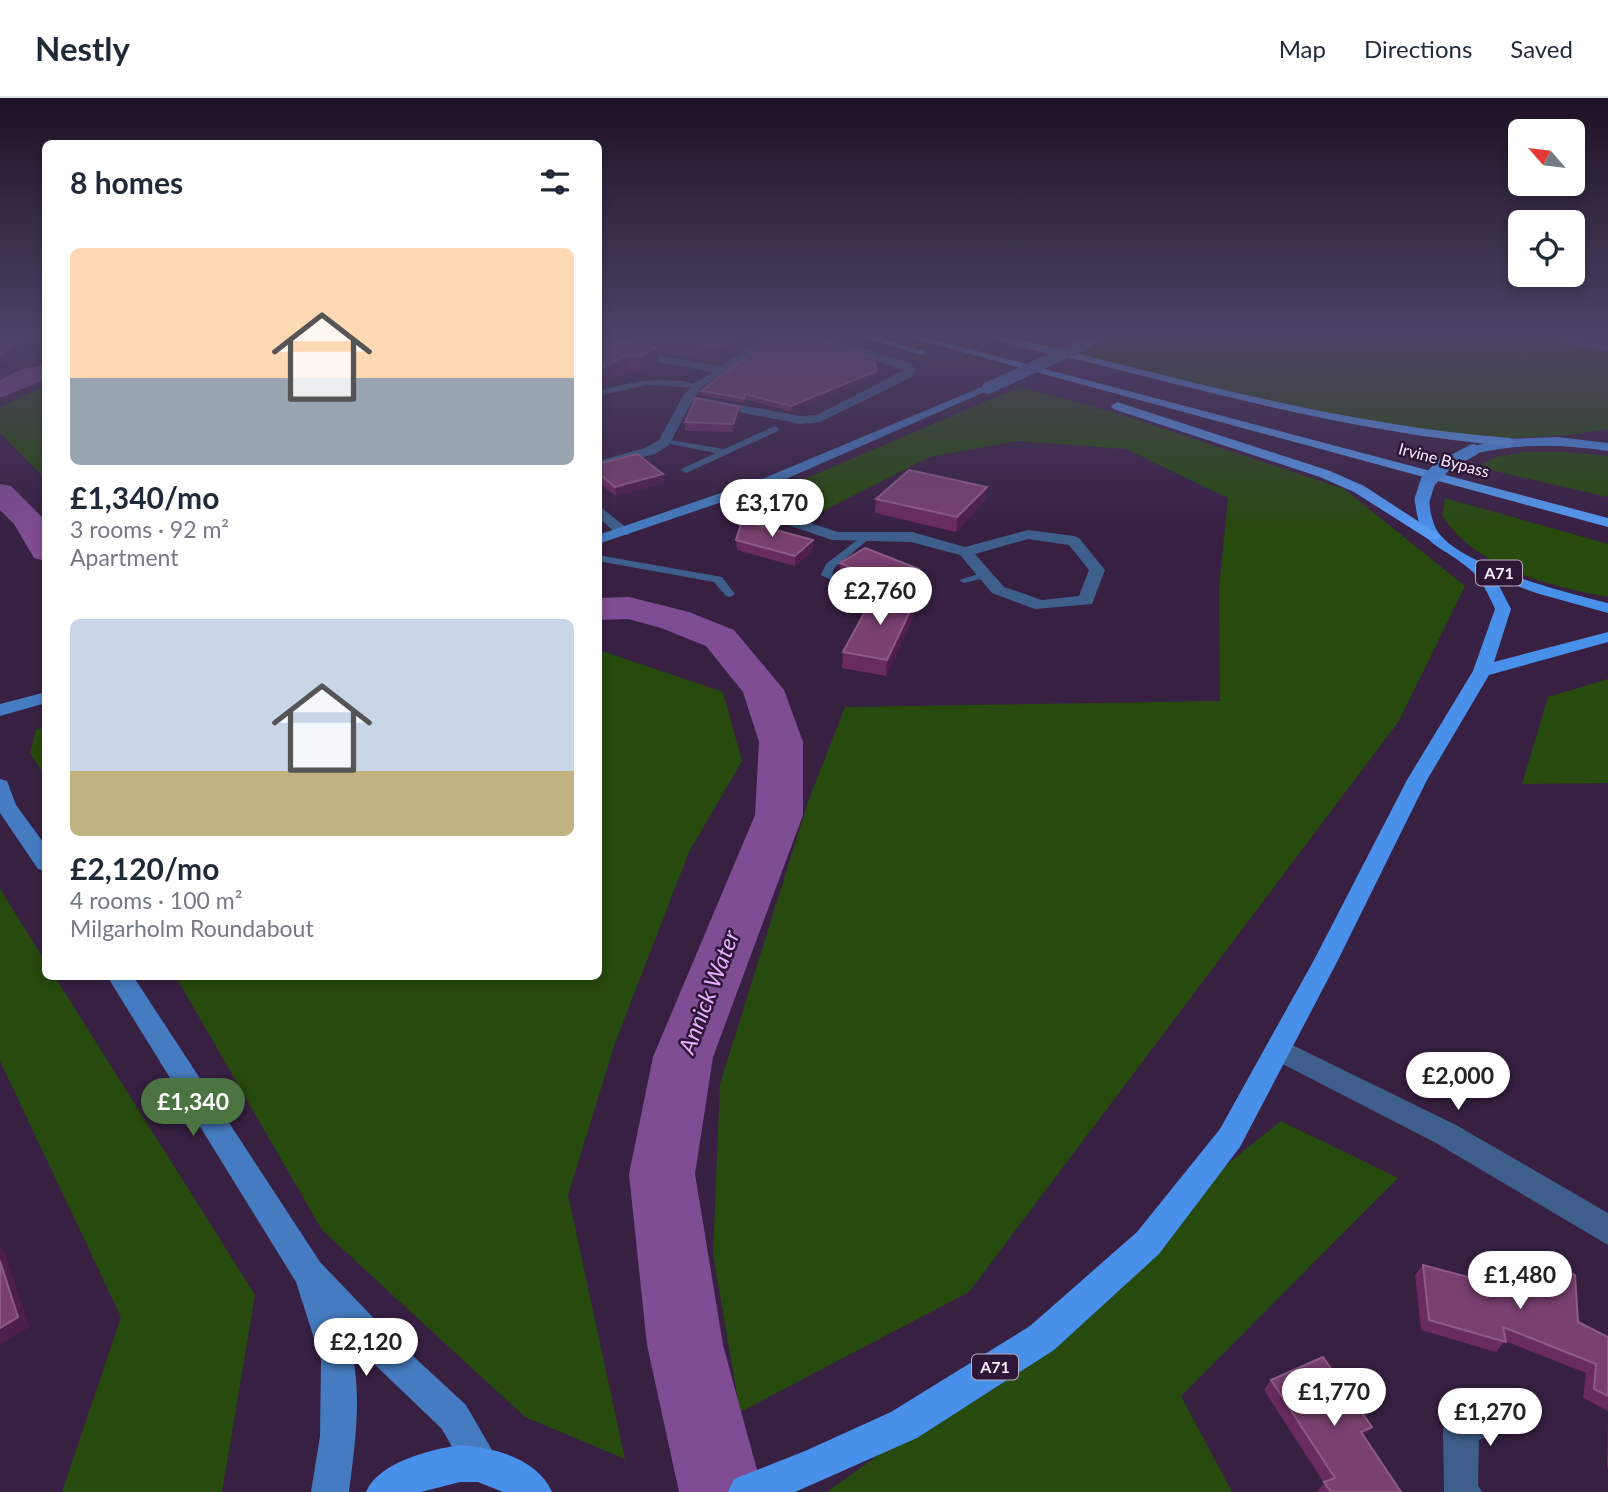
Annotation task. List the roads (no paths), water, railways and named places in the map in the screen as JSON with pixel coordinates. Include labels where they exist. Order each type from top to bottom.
[{"type":"highway","points":[[1100,400],[1199,430],[1292,462],[1359,489],[1433,536]]},
{"type":"highway","name":"Irvine Bypass","points":[[1148,400],[1608,523]]},
{"type":"highway","name":"Irvine Bypass","points":[[1189,400],[1608,510]]},
{"type":"highway","points":[[1259,400],[1395,430],[1510,442]]},
{"type":"main road","points":[[602,539],[735,494],[960,400]]},
{"type":"main road","points":[[1433,536],[1422,500],[1423,487],[1438,468],[1473,450],[1510,442],[1601,433]]},
{"type":"main road","points":[[1543,440],[1608,447]]},
{"type":"main road","name":"A71","points":[[1433,536],[1471,561],[1524,584],[1608,608]]},
{"type":"main road","name":"A71","points":[[747,1492],[812,1467],[904,1425],[1042,1338],[1148,1243],[1230,1138],[1417,780],[1482,671],[1503,609],[1492,585],[1471,561]]},
{"type":"main road","points":[[1482,671],[1595,638],[1608,637]]},
{"type":"main road","points":[[0,710],[40,698]]},
{"type":"main road","points":[[0,722],[40,698]]},
{"type":"main road","points":[[2,799],[42,857]]},
{"type":"main road","points":[[121,980],[309,1273],[375,1344],[454,1417],[482,1464]]},
{"type":"main road","points":[[309,1273],[338,1360],[338,1436],[330,1492]]},
{"type":"main road","points":[[385,1492],[414,1474],[439,1465],[482,1464],[519,1479],[534,1492]]},
{"type":"street","points":[[602,464],[650,451],[664,442],[686,400]]},
{"type":"street","points":[[692,400],[801,421],[820,418],[857,400]]},
{"type":"street","points":[[735,494],[793,522],[836,537],[912,537],[965,552],[1028,534],[1074,541],[1097,569],[1086,600],[1041,605],[998,590],[965,552]]},
{"type":"street","points":[[602,513],[623,532]]},
{"type":"street","points":[[1278,1049],[1408,1112],[1552,1193],[1608,1230]]},
{"type":"street","points":[[1463,1492],[1460,1487],[1461,1430],[1508,1410]]},
{"type":"lane","points":[[686,470],[775,429]]},
{"type":"lane","points":[[664,442],[725,452]]},
{"type":"lane","points":[[864,607],[869,594],[826,575],[830,566],[865,537]]},
{"type":"lane","points":[[602,559],[718,579],[730,594]]},
{"type":"lane","points":[[964,580],[985,575]]},
{"type":"waterway","name":"Annick Water","points":[[0,493],[28,519],[42,544]]},
{"type":"waterway","name":"Annick Water","points":[[602,609],[629,608],[675,620],[720,638],[763,690],[781,742],[779,815],[683,1057],[662,1174],[685,1345],[721,1492]]}]
